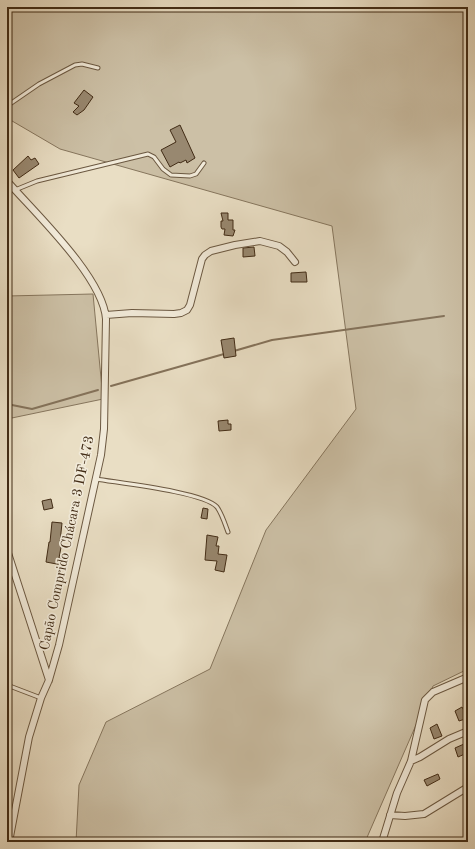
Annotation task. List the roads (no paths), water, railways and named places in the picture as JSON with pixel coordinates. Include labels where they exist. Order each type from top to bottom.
[{"type":"street","name":"Capão Comprido Chácara 3 DF-473","points":[[7,181],[68,249],[94,284],[103,302],[106,315],[104,429],[101,455],[59,645],[49,680],[41,698],[29,736],[9,842]]},
{"type":"street","points":[[106,315],[132,313],[174,314],[187,310],[190,305],[202,259],[205,255],[211,252],[235,245],[260,240],[279,246],[288,252],[295,262]]},
{"type":"street","points":[[7,550],[49,680]]},
{"type":"street","points":[[382,842],[401,781],[411,761],[425,700],[433,692],[468,677]]},
{"type":"street","points":[[411,761],[449,739],[468,731]]},
{"type":"street","points":[[390,815],[405,816],[424,814],[468,787]]},
{"type":"lane","points":[[7,106],[39,84],[75,65],[82,64],[98,68]]},
{"type":"lane","points":[[15,190],[37,182],[148,154],[154,157],[163,169],[171,175],[190,176],[196,174],[204,163]]},
{"type":"lane","points":[[96,479],[178,492],[203,498],[216,506],[228,532]]},
{"type":"lane","points":[[7,685],[41,698]]},
{"type":"lane","points":[[464,842],[468,839]]},
{"type":"waterway","points":[[234,351],[272,340],[444,316]]},
{"type":"waterway","points":[[111,386],[224,354]]},
{"type":"waterway","points":[[7,404],[32,409],[98,390]]}]
